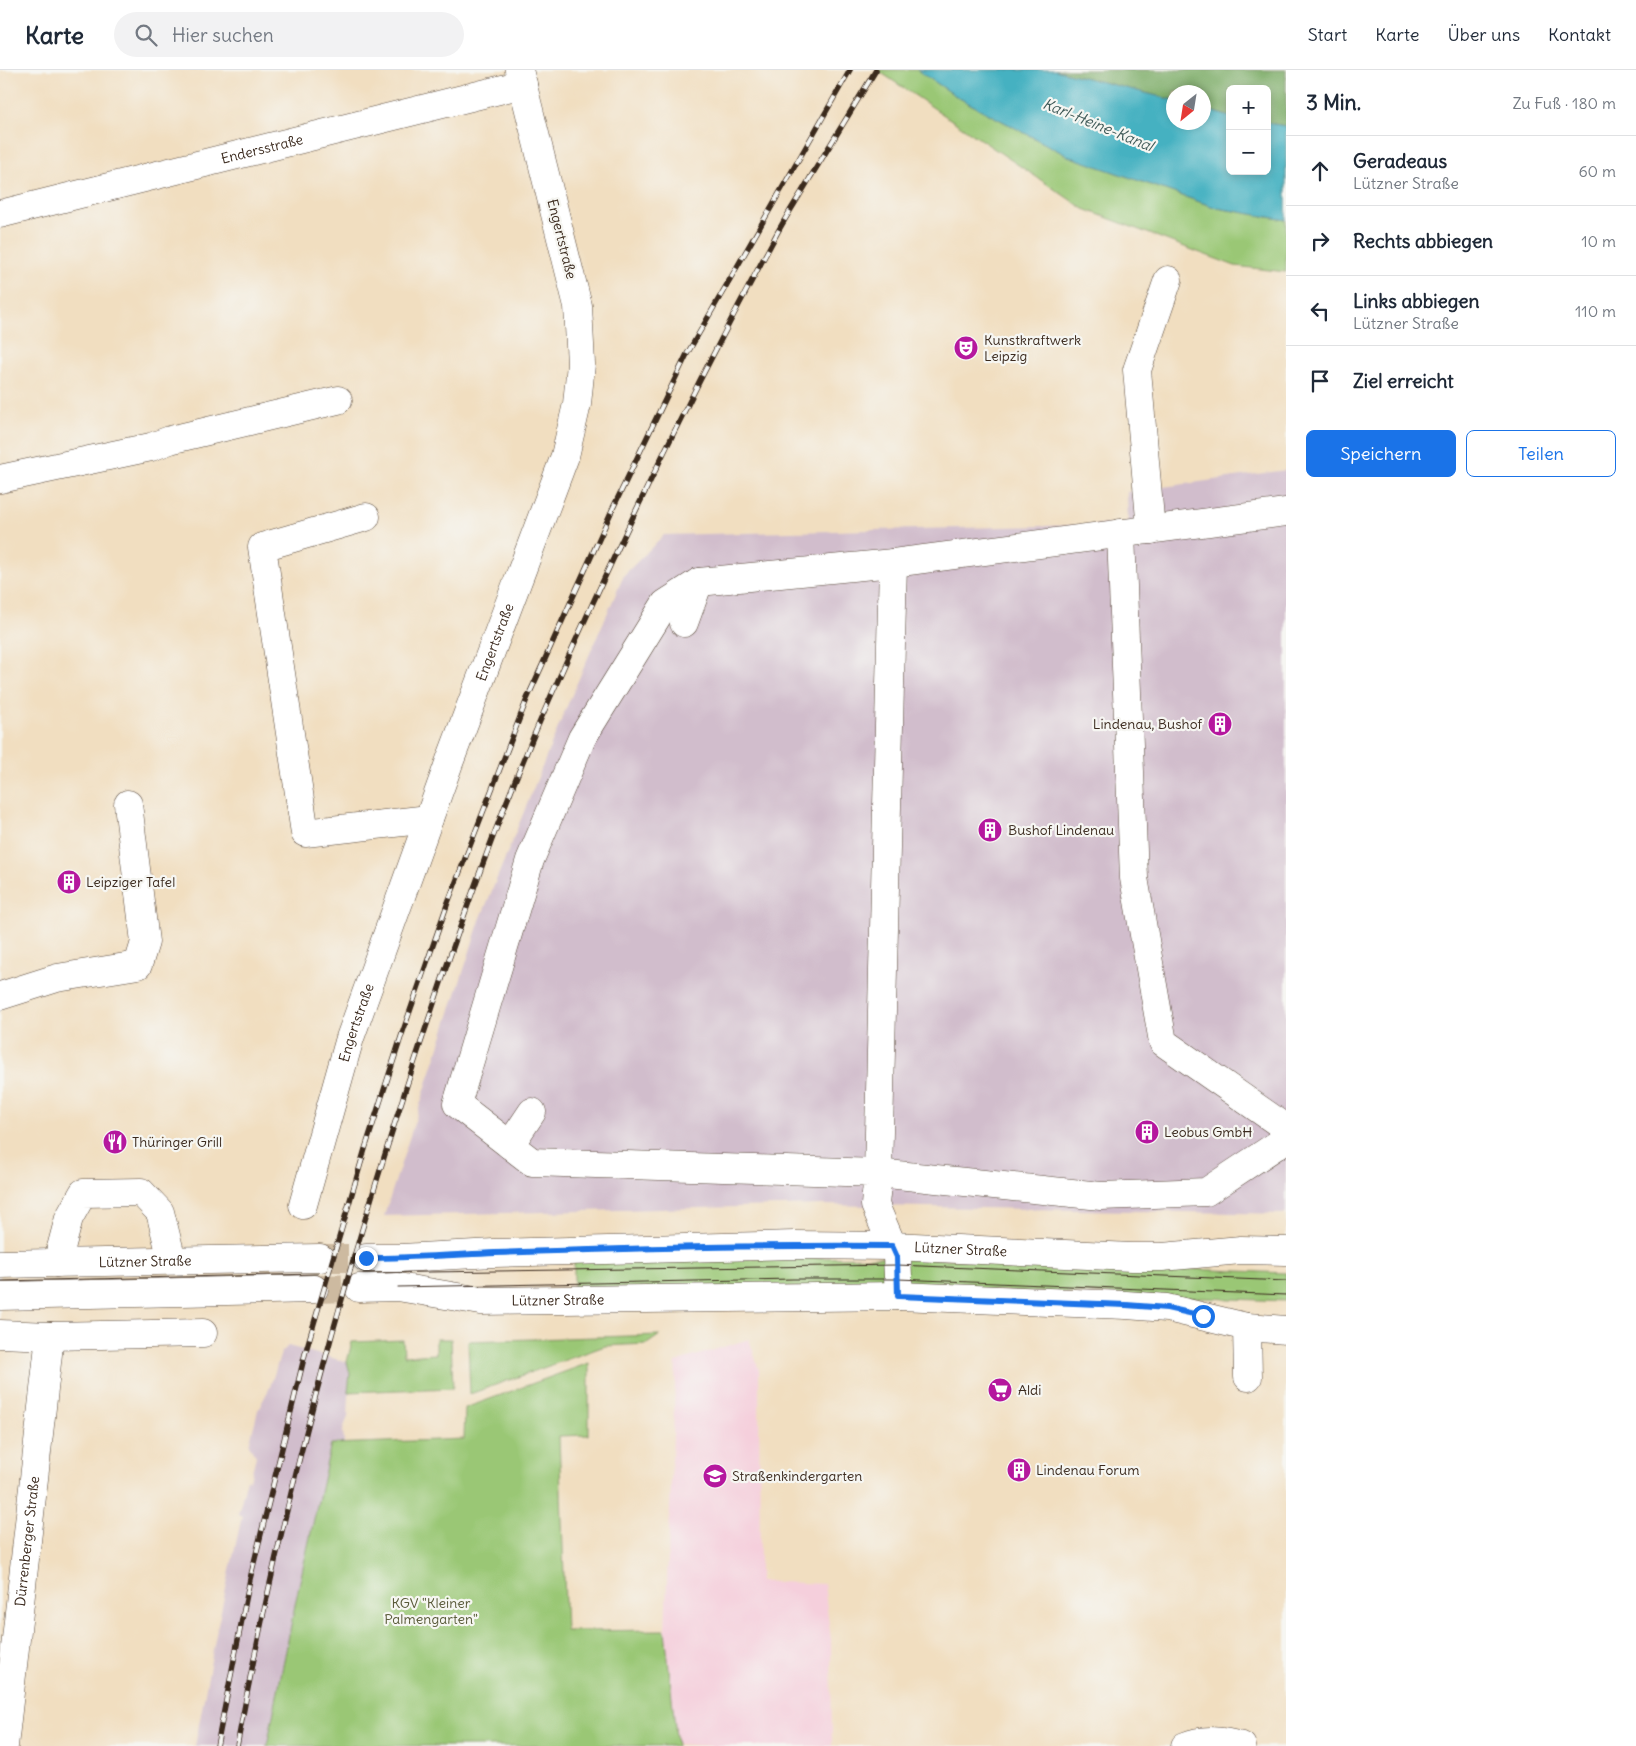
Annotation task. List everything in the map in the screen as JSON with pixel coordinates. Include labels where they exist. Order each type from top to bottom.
[{"type":"main road","name":"Endersstraße","points":[[0,214],[521,77]]},
{"type":"main road","name":"Engertstraße","points":[[302,1204],[350,1038],[448,763],[565,456],[576,404],[580,364],[578,306],[521,77]]},
{"type":"main road","points":[[1151,530],[1137,370],[1168,280]]},
{"type":"main road","points":[[0,479],[151,447],[170,440],[338,400]]},
{"type":"main road","points":[[1286,512],[893,564],[699,582],[665,604],[582,738],[530,860],[457,1104],[532,1162],[878,1173],[1101,1196],[1206,1192],[1286,1139]]},
{"type":"main road","points":[[366,517],[262,547],[305,833],[429,819]]},
{"type":"main road","points":[[1121,533],[1134,878],[1163,1042],[1286,1128]]},
{"type":"main road","points":[[893,564],[878,1173],[874,1205],[897,1257],[898,1296]]},
{"type":"main road","points":[[684,623],[699,582]]},
{"type":"main road","points":[[0,996],[57,978],[138,965],[145,942],[128,804]]},
{"type":"main road","points":[[510,1146],[532,1112]]},
{"type":"main road","points":[[57,1263],[69,1218],[83,1193],[141,1192],[160,1212],[172,1260]]},
{"type":"main road","name":"Lützner Straße","points":[[366,1258],[795,1245],[892,1246],[1132,1257],[1162,1257],[1241,1250],[1286,1251]]},
{"type":"main road","name":"Lützner Straße","points":[[0,1264],[320,1258]]},
{"type":"main road","name":"Lützner Straße","points":[[359,1288],[398,1287],[482,1301],[898,1296],[1167,1308],[1247,1326],[1286,1330]]},
{"type":"main road","points":[[0,1296],[314,1289]]},
{"type":"main road","points":[[1247,1326],[1248,1377]]},
{"type":"main road","points":[[0,1334],[50,1336],[203,1333]]},
{"type":"main road","name":"Dürrenberger Straße","points":[[4,1746],[50,1336]]},
{"type":"main road","points":[[1185,1746],[1203,1741],[1226,1742],[1242,1746]]},
{"type":"shaded area","name":"Bushof Lindenau","points":[[1286,470],[1286,1214],[822,1205],[384,1216],[480,920],[564,713],[624,575],[664,535],[1128,524],[1127,492]]},
{"type":"shaded area","name":"Straßenkindergarten","points":[[749,1339],[759,1370],[760,1581],[824,1584],[831,1640],[832,1746],[677,1744],[665,1630],[676,1362]]},
{"type":"shaded area","points":[[288,1346],[347,1362],[350,1373],[348,1417],[343,1429],[344,1444],[331,1444],[298,1590],[267,1746],[195,1746],[216,1634],[242,1516],[238,1514],[247,1479],[250,1480],[256,1456],[249,1445],[258,1410],[270,1387],[281,1353]]},
{"type":"green space","name":"Karl-Heine-Kanal","points":[[877,70],[917,70],[959,98],[1068,156],[1217,208],[1286,220],[1286,272],[1235,266],[1084,209]]},
{"type":"green space","points":[[1055,70],[1286,70],[1286,126],[1271,124],[1271,85],[1226,85],[1226,116],[1211,111],[1211,85],[1166,85],[1166,98]]},
{"type":"green space","points":[[897,1257],[1286,1273],[1286,1301],[898,1287],[574,1289],[574,1260]]},
{"type":"green space","points":[[660,1335],[647,1344],[605,1346],[470,1394],[468,1341]]},
{"type":"green space","points":[[436,1339],[451,1339],[453,1388],[348,1392],[350,1373],[347,1362],[352,1342],[403,1340],[404,1356],[436,1354]]},
{"type":"green space","name":"KGV \"Kleiner Palmengarten\"","points":[[589,1363],[589,1435],[559,1436],[566,1631],[665,1630],[677,1746],[267,1746],[298,1590],[331,1444],[464,1439],[465,1408]]},
{"type":"water","points":[[917,70],[1055,70],[1166,98],[1166,130],[1211,130],[1211,111],[1226,116],[1226,175],[1271,175],[1271,124],[1286,126],[1286,220],[1217,208],[1068,156],[959,98]]},
{"type":"tunnel","points":[[320,1258],[366,1258]]},
{"type":"tunnel","points":[[314,1289],[359,1288]]},
{"type":"tram line","points":[[363,1273],[897,1265],[1286,1281]]},
{"type":"tram line","points":[[0,1281],[318,1274]]},
{"type":"tram line","points":[[398,1287],[793,1279],[898,1279],[1286,1295]]},
{"type":"railway","points":[[217,1746],[250,1579],[305,1354],[365,1149],[402,1034],[447,905],[527,699],[613,508],[687,354],[850,70]]},
{"type":"railway","points":[[237,1746],[253,1663],[290,1497],[333,1332],[380,1169],[406,1088],[489,847],[527,752],[573,646],[627,529],[684,413],[782,225],[876,70]]},
{"type":"place","name":"Kunstkraftwerk Leipzig","points":[[966,348]]},
{"type":"place","name":"Lindenau, Bushof","points":[[1220,724]]},
{"type":"place","name":"Bushof Lindenau","points":[[990,830]]},
{"type":"place","name":"Leipziger Tafel","points":[[69,882]]},
{"type":"place","name":"Leobus GmbH","points":[[1147,1132]]},
{"type":"place","name":"Thüringer Grill","points":[[115,1142]]},
{"type":"place","name":"Aldi","points":[[1000,1390]]},
{"type":"place","name":"Lindenau Forum","points":[[1019,1470]]},
{"type":"place","name":"Straßenkindergarten","points":[[715,1476]]},
{"type":"route","points":[[366,1258],[795,1245],[892,1246],[897,1257],[898,1296],[1126,1305],[1167,1308],[1203,1316]]}]
